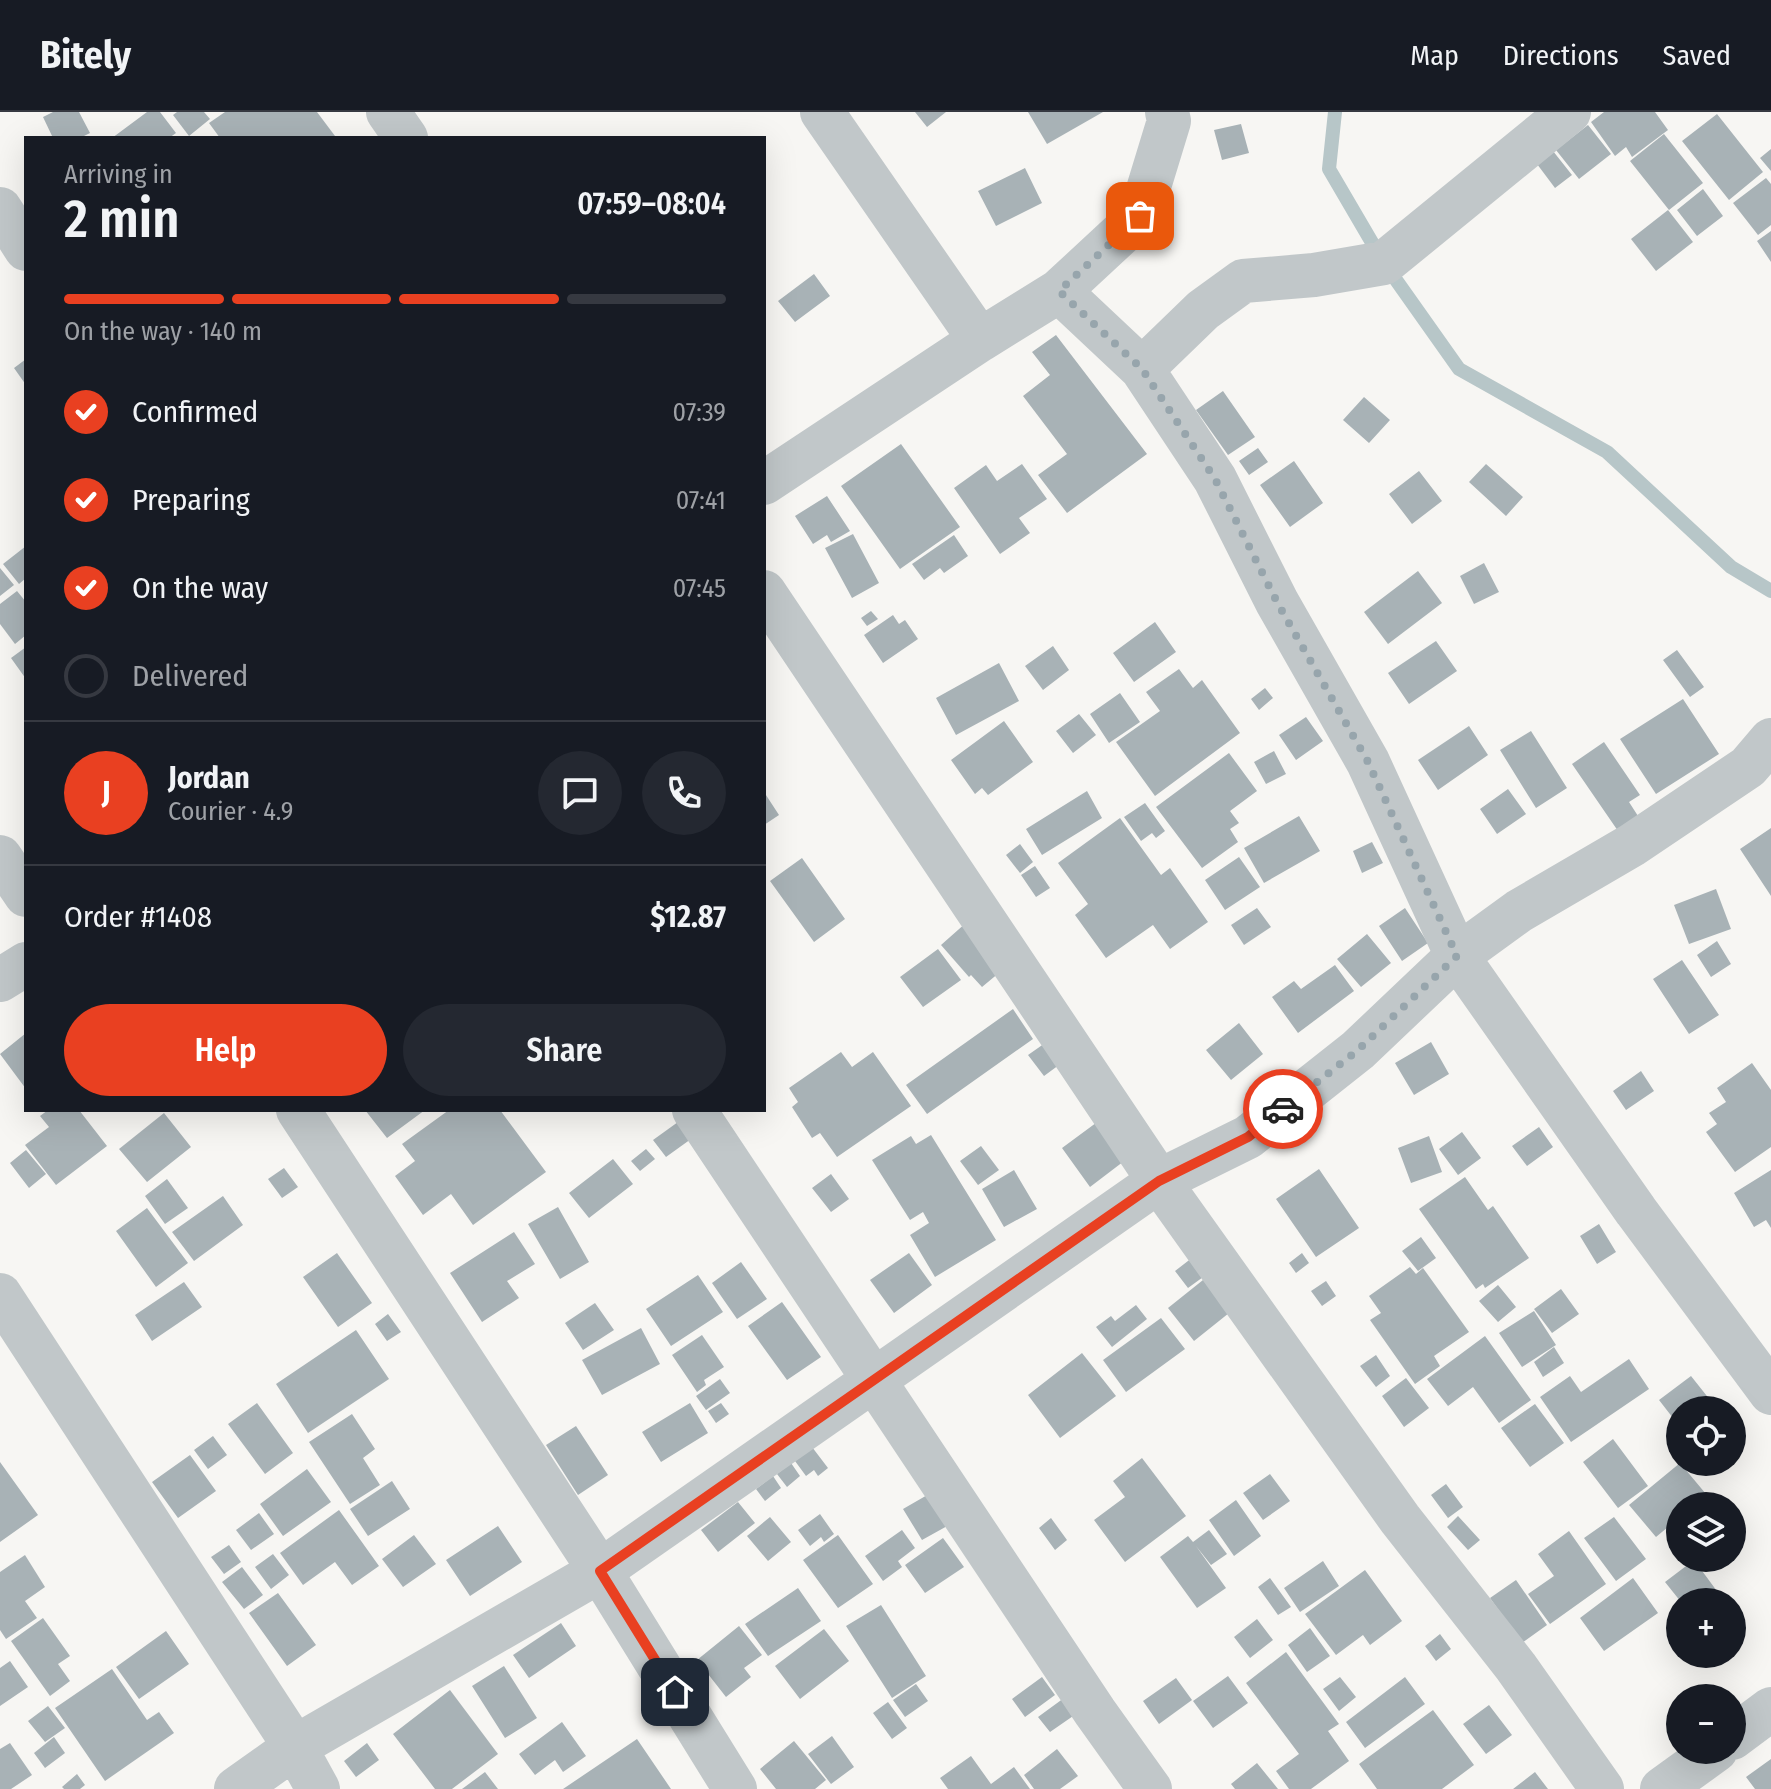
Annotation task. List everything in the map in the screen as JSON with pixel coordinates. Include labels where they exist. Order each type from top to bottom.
[{"type":"street","points":[[388,112],[405,136]]},
{"type":"street","points":[[822,112],[980,340]]},
{"type":"street","points":[[766,482],[1059,291],[1140,216],[1169,121],[1167,112]]},
{"type":"street","points":[[1142,369],[1203,310],[1243,281],[1314,275],[1384,263],[1569,112]]},
{"type":"street","points":[[0,209],[24,246]]},
{"type":"street","points":[[1059,291],[1142,369],[1215,479],[1277,602],[1368,762],[1457,956],[1636,1211],[1771,1393]]},
{"type":"street","points":[[766,595],[1159,1181],[1400,1519],[1516,1667],[1602,1789]]},
{"type":"street","points":[[236,1789],[295,1747],[600,1571],[1159,1181],[1248,1137],[1358,1050],[1457,956],[1519,911],[1632,845],[1748,767],[1771,740]]},
{"type":"street","points":[[0,857],[24,892]]},
{"type":"street","points":[[0,980],[24,965]]},
{"type":"street","points":[[299,1112],[600,1571],[735,1789]]},
{"type":"street","points":[[695,1112],[1095,1712],[1150,1789]]},
{"type":"street","points":[[0,1295],[295,1747],[318,1789]]},
{"type":"street","points":[[1746,1728],[1771,1709]]},
{"type":"street","points":[[1662,1789],[1697,1764]]},
{"type":"building","points":[[53,112],[79,112],[90,133],[84,136],[52,136],[43,117]]},
{"type":"building","points":[[147,112],[160,112],[176,133],[172,136],[115,136]]},
{"type":"building","points":[[177,112],[204,112],[210,119],[189,136],[173,115]]},
{"type":"building","points":[[225,112],[317,112],[335,136],[219,136],[209,123]]},
{"type":"building","points":[[915,112],[946,112],[927,127]]},
{"type":"building","points":[[1028,112],[1103,112],[1047,144]]},
{"type":"building","points":[[1604,112],[1655,112],[1668,130],[1632,157],[1626,147],[1615,156],[1591,122]]},
{"type":"building","points":[[1717,114],[1763,172],[1729,200],[1682,141]]},
{"type":"building","points":[[1241,124],[1249,153],[1222,160],[1214,130]]},
{"type":"building","points":[[1588,125],[1611,154],[1579,179],[1556,150]]},
{"type":"building","points":[[1664,134],[1703,183],[1669,210],[1630,161]]},
{"type":"building","points":[[1771,149],[1771,171],[1760,158]]},
{"type":"building","points":[[1553,151],[1572,175],[1555,188],[1537,164]]},
{"type":"building","points":[[1025,168],[1042,203],[996,226],[978,191]]},
{"type":"building","points":[[1766,178],[1771,184],[1771,225],[1758,235],[1733,203]]},
{"type":"building","points":[[1703,189],[1723,216],[1697,236],[1677,210]]},
{"type":"building","points":[[1668,210],[1693,242],[1656,271],[1631,239]]},
{"type":"building","points":[[1771,231],[1771,262],[1757,241]]},
{"type":"building","points":[[814,274],[830,296],[795,322],[778,301]]},
{"type":"building","points":[[1056,335],[1147,454],[1067,513],[1038,475],[1067,454],[1023,396],[1050,375],[1032,352]]},
{"type":"building","points":[[24,360],[24,382],[14,368]]},
{"type":"building","points":[[1223,391],[1255,437],[1228,455],[1196,410]]},
{"type":"building","points":[[1364,397],[1390,420],[1369,443],[1343,420]]},
{"type":"building","points":[[901,444],[960,527],[900,569],[841,486]]},
{"type":"building","points":[[1258,448],[1268,462],[1249,475],[1239,461]]},
{"type":"building","points":[[1294,461],[1323,503],[1290,527],[1260,485]]},
{"type":"building","points":[[1022,464],[1047,499],[1019,518],[1030,533],[1000,554],[954,488],[986,465],[997,481]]},
{"type":"building","points":[[1486,464],[1523,497],[1506,516],[1469,482]]},
{"type":"building","points":[[1419,471],[1442,501],[1412,524],[1389,494]]},
{"type":"building","points":[[827,496],[850,531],[831,542],[827,535],[813,544],[795,516]]},
{"type":"building","points":[[853,534],[879,583],[852,598],[825,548]]},
{"type":"building","points":[[954,535],[968,556],[944,573],[940,568],[924,580],[912,564]]},
{"type":"building","points":[[24,548],[24,580],[19,584],[3,564]]},
{"type":"building","points":[[1484,563],[1499,592],[1474,604],[1460,576]]},
{"type":"building","points":[[0,568],[14,585],[0,596]]},
{"type":"building","points":[[1418,571],[1442,603],[1388,644],[1364,612]]},
{"type":"building","points":[[17,591],[24,600],[24,637],[15,644],[0,624],[0,604]]},
{"type":"building","points":[[871,611],[878,619],[867,626],[861,618]]},
{"type":"building","points":[[893,615],[899,624],[905,620],[918,639],[883,663],[864,635]]},
{"type":"building","points":[[1155,622],[1176,652],[1134,682],[1113,653]]},
{"type":"building","points":[[1436,641],[1457,671],[1409,704],[1388,673]]},
{"type":"building","points":[[1053,646],[1069,670],[1043,690],[1025,666]]},
{"type":"building","points":[[24,648],[24,676],[11,658]]},
{"type":"building","points":[[1677,650],[1704,687],[1690,697],[1663,660]]},
{"type":"building","points":[[999,663],[1019,701],[956,735],[936,698]]},
{"type":"building","points":[[1179,669],[1193,688],[1202,680],[1240,733],[1155,796],[1116,742],[1160,711],[1146,692]]},
{"type":"building","points":[[1265,688],[1273,698],[1259,710],[1251,699]]},
{"type":"building","points":[[1120,693],[1140,722],[1109,743],[1090,714]]},
{"type":"building","points":[[1683,699],[1719,754],[1656,794],[1620,739]]},
{"type":"building","points":[[1079,714],[1096,735],[1073,753],[1056,731]]},
{"type":"building","points":[[1306,717],[1323,741],[1296,760],[1279,735]]},
{"type":"building","points":[[1004,721],[1033,762],[988,795],[982,788],[975,794],[951,760]]},
{"type":"building","points":[[1469,726],[1488,755],[1438,790],[1418,760]]},
{"type":"building","points":[[1531,731],[1567,788],[1536,808],[1500,750]]},
{"type":"building","points":[[1604,742],[1640,795],[1629,802],[1638,816],[1618,831],[1572,764]]},
{"type":"building","points":[[1274,751],[1286,774],[1266,784],[1254,762]]},
{"type":"building","points":[[1229,753],[1257,791],[1230,811],[1239,823],[1230,829],[1238,842],[1202,868],[1156,807]]},
{"type":"building","points":[[1508,789],[1526,814],[1497,834],[1480,809]]},
{"type":"building","points":[[1087,791],[1102,818],[1042,855],[1026,829]]},
{"type":"building","points":[[766,795],[779,815],[766,824]]},
{"type":"building","points":[[1145,803],[1165,831],[1156,838],[1152,833],[1141,841],[1124,817]]},
{"type":"building","points":[[1299,816],[1320,851],[1264,883],[1244,848]]},
{"type":"building","points":[[1120,818],[1161,875],[1170,868],[1208,922],[1170,949],[1153,925],[1106,958],[1075,915],[1088,904],[1058,863]]},
{"type":"building","points":[[1771,828],[1771,896],[1740,849]]},
{"type":"building","points":[[1372,842],[1383,863],[1362,873],[1353,851]]},
{"type":"building","points":[[1020,844],[1033,862],[1020,873],[1006,855]]},
{"type":"building","points":[[1239,857],[1260,887],[1225,910],[1205,880]]},
{"type":"building","points":[[802,858],[845,919],[814,942],[770,881]]},
{"type":"building","points":[[1035,866],[1050,888],[1036,897],[1021,875]]},
{"type":"building","points":[[1716,889],[1731,929],[1689,944],[1674,905]]},
{"type":"building","points":[[1257,908],[1271,927],[1244,945],[1231,925]]},
{"type":"building","points":[[1405,908],[1428,943],[1402,961],[1379,926]]},
{"type":"building","points":[[967,922],[1006,967],[982,987],[941,945]]},
{"type":"building","points":[[1367,934],[1391,963],[1361,987],[1337,959]]},
{"type":"building","points":[[1717,941],[1731,964],[1711,977],[1697,955]]},
{"type":"building","points":[[938,949],[961,980],[923,1007],[900,977]]},
{"type":"building","points":[[1682,960],[1719,1015],[1689,1034],[1653,979]]},
{"type":"building","points":[[1335,965],[1354,991],[1298,1033],[1272,997],[1294,981],[1301,989]]},
{"type":"building","points":[[1013,1009],[1033,1039],[927,1114],[906,1085]]},
{"type":"building","points":[[1239,1023],[1263,1054],[1231,1080],[1206,1050]]},
{"type":"building","points":[[24,1035],[24,1086],[0,1054]]},
{"type":"building","points":[[1048,1041],[1063,1062],[1044,1076],[1028,1055]]},
{"type":"building","points":[[1431,1042],[1449,1074],[1414,1095],[1395,1063]]},
{"type":"building","points":[[841,1052],[852,1067],[873,1052],[911,1106],[837,1157],[820,1133],[812,1138],[792,1107],[798,1102],[789,1088]]},
{"type":"building","points":[[1752,1063],[1771,1090],[1771,1147],[1735,1172],[1706,1132],[1717,1124],[1709,1113],[1726,1102],[1717,1088]]},
{"type":"building","points":[[1641,1071],[1654,1091],[1626,1110],[1613,1091]]},
{"type":"building","points":[[45,1112],[81,1112],[107,1146],[56,1185],[25,1145],[49,1127],[40,1116]]},
{"type":"building","points":[[367,1112],[422,1112],[387,1138]]},
{"type":"building","points":[[446,1112],[501,1112],[546,1172],[473,1225],[451,1194],[423,1215],[395,1176],[415,1161],[402,1144]]},
{"type":"building","points":[[164,1113],[191,1147],[147,1182],[119,1149]]},
{"type":"building","points":[[1104,1117],[1132,1155],[1090,1187],[1062,1148]]},
{"type":"building","points":[[678,1122],[691,1139],[666,1157],[653,1140]]},
{"type":"building","points":[[1539,1127],[1553,1147],[1527,1166],[1512,1146]]},
{"type":"building","points":[[1462,1132],[1481,1158],[1458,1175],[1439,1149]]},
{"type":"building","points":[[931,1135],[996,1240],[935,1277],[910,1235],[929,1223],[923,1212],[910,1220],[872,1160],[911,1136],[916,1144]]},
{"type":"building","points":[[1429,1136],[1442,1172],[1411,1183],[1398,1148]]},
{"type":"building","points":[[981,1146],[999,1170],[978,1185],[960,1161]]},
{"type":"building","points":[[646,1149],[655,1159],[640,1171],[631,1161]]},
{"type":"building","points":[[26,1150],[46,1174],[29,1188],[10,1163]]},
{"type":"building","points":[[613,1159],[633,1184],[589,1218],[569,1193]]},
{"type":"building","points":[[284,1168],[298,1187],[282,1198],[268,1179]]},
{"type":"building","points":[[1319,1169],[1359,1228],[1316,1257],[1276,1199]]},
{"type":"building","points":[[1014,1170],[1037,1209],[1004,1227],[982,1189]]},
{"type":"building","points":[[1771,1170],[1771,1228],[1766,1220],[1754,1227],[1734,1193]]},
{"type":"building","points":[[831,1174],[849,1199],[831,1212],[812,1188]]},
{"type":"building","points":[[1465,1177],[1488,1210],[1493,1206],[1529,1258],[1485,1288],[1483,1284],[1476,1289],[1419,1209]]},
{"type":"building","points":[[167,1179],[188,1208],[165,1224],[145,1196]]},
{"type":"building","points":[[223,1196],[243,1225],[194,1261],[172,1232]]},
{"type":"building","points":[[558,1207],[589,1262],[560,1279],[528,1224]]},
{"type":"building","points":[[147,1208],[188,1263],[156,1287],[116,1231]]},
{"type":"building","points":[[1599,1224],[1616,1252],[1597,1264],[1580,1236]]},
{"type":"building","points":[[514,1232],[535,1264],[507,1281],[519,1298],[482,1322],[450,1273]]},
{"type":"building","points":[[1421,1237],[1436,1258],[1418,1271],[1402,1251]]},
{"type":"building","points":[[337,1253],[372,1303],[338,1327],[303,1277]]},
{"type":"building","points":[[909,1253],[932,1285],[894,1313],[870,1280]]},
{"type":"building","points":[[1302,1253],[1309,1263],[1296,1273],[1289,1263]]},
{"type":"building","points":[[1197,1254],[1210,1272],[1188,1288],[1175,1271]]},
{"type":"building","points":[[741,1262],[767,1299],[737,1319],[712,1283]]},
{"type":"building","points":[[1410,1267],[1416,1274],[1423,1268],[1469,1332],[1434,1356],[1440,1366],[1415,1384],[1370,1320],[1381,1313],[1369,1296]]},
{"type":"building","points":[[698,1275],[723,1312],[671,1346],[646,1309]]},
{"type":"building","points":[[1208,1276],[1234,1309],[1194,1341],[1168,1308]]},
{"type":"building","points":[[1326,1281],[1336,1296],[1322,1306],[1311,1291]]},
{"type":"building","points":[[184,1282],[202,1307],[152,1341],[135,1315]]},
{"type":"building","points":[[1498,1285],[1516,1307],[1498,1322],[1479,1301]]},
{"type":"building","points":[[1561,1289],[1579,1314],[1552,1333],[1534,1309]]},
{"type":"building","points":[[782,1302],[821,1357],[787,1380],[748,1326]]},
{"type":"building","points":[[595,1303],[614,1330],[583,1350],[565,1323]]},
{"type":"building","points":[[1136,1305],[1147,1319],[1112,1347],[1096,1327],[1111,1316],[1115,1321]]},
{"type":"building","points":[[1534,1311],[1556,1345],[1522,1367],[1499,1333]]},
{"type":"building","points":[[388,1314],[401,1332],[387,1341],[375,1324]]},
{"type":"building","points":[[1161,1318],[1185,1349],[1126,1392],[1103,1360]]},
{"type":"building","points":[[641,1328],[660,1364],[602,1395],[582,1360]]},
{"type":"building","points":[[356,1330],[389,1379],[308,1433],[276,1384]]},
{"type":"building","points":[[702,1335],[724,1367],[704,1380],[706,1385],[697,1392],[672,1355]]},
{"type":"building","points":[[1485,1336],[1531,1400],[1499,1423],[1473,1387],[1448,1406],[1427,1379]]},
{"type":"building","points":[[1554,1347],[1564,1363],[1543,1377],[1534,1362]]},
{"type":"building","points":[[1082,1353],[1116,1396],[1060,1438],[1028,1395]]},
{"type":"building","points":[[1376,1355],[1390,1376],[1376,1387],[1360,1366]]},
{"type":"building","points":[[1629,1359],[1649,1389],[1571,1442],[1540,1397],[1570,1376],[1581,1392]]},
{"type":"building","points":[[1691,1376],[1707,1396],[1666,1396],[1666,1409],[1659,1400]]},
{"type":"building","points":[[1406,1378],[1429,1408],[1404,1427],[1382,1396]]},
{"type":"building","points":[[720,1379],[730,1393],[706,1410],[696,1396]]},
{"type":"building","points":[[257,1403],[293,1453],[265,1474],[228,1424]]},
{"type":"building","points":[[690,1403],[708,1433],[661,1462],[642,1432]]},
{"type":"building","points":[[721,1403],[729,1414],[716,1423],[708,1411]]},
{"type":"building","points":[[1535,1404],[1564,1443],[1530,1467],[1501,1428]]},
{"type":"building","points":[[352,1414],[375,1449],[363,1458],[380,1485],[350,1504],[309,1442]]},
{"type":"building","points":[[576,1426],[608,1475],[578,1495],[546,1445]]},
{"type":"building","points":[[213,1436],[227,1455],[208,1469],[194,1450]]},
{"type":"building","points":[[1613,1439],[1648,1486],[1618,1508],[1583,1462]]},
{"type":"building","points":[[812,1447],[828,1468],[818,1476],[814,1470],[806,1476],[795,1461]]},
{"type":"building","points":[[190,1455],[216,1491],[178,1518],[152,1482]]},
{"type":"building","points":[[1142,1458],[1186,1516],[1125,1562],[1094,1520],[1125,1497],[1113,1481]]},
{"type":"building","points":[[0,1462],[38,1515],[0,1542]]},
{"type":"building","points":[[791,1463],[800,1476],[787,1487],[777,1474]]},
{"type":"building","points":[[307,1469],[331,1502],[283,1536],[260,1504]]},
{"type":"building","points":[[1270,1474],[1290,1501],[1263,1520],[1243,1493]]},
{"type":"building","points":[[1666,1475],[1691,1476],[1704,1492],[1666,1492],[1666,1529],[1656,1537],[1629,1505]]},
{"type":"building","points":[[773,1476],[781,1488],[765,1501],[756,1489]]},
{"type":"building","points":[[392,1481],[410,1509],[368,1536],[350,1509]]},
{"type":"building","points":[[1446,1484],[1463,1507],[1448,1518],[1431,1495]]},
{"type":"building","points":[[929,1494],[949,1525],[922,1540],[903,1509]]},
{"type":"building","points":[[1236,1500],[1261,1536],[1234,1556],[1209,1520]]},
{"type":"building","points":[[738,1502],[755,1523],[718,1552],[701,1530]]},
{"type":"building","points":[[339,1510],[379,1566],[352,1585],[335,1562],[303,1585],[280,1553]]},
{"type":"building","points":[[259,1513],[274,1534],[251,1550],[236,1530]]},
{"type":"building","points":[[820,1514],[834,1534],[824,1542],[821,1537],[810,1546],[798,1530]]},
{"type":"building","points":[[1458,1516],[1480,1540],[1468,1550],[1447,1527]]},
{"type":"building","points":[[770,1517],[791,1542],[768,1561],[747,1536]]},
{"type":"building","points":[[1614,1517],[1646,1559],[1616,1581],[1584,1538]]},
{"type":"building","points":[[1051,1518],[1067,1540],[1055,1550],[1039,1528]]},
{"type":"building","points":[[498,1526],[522,1562],[470,1596],[446,1560]]},
{"type":"building","points":[[902,1530],[915,1548],[898,1561],[902,1567],[883,1581],[865,1556]]},
{"type":"building","points":[[1209,1530],[1227,1554],[1211,1565],[1196,1546],[1226,1588],[1197,1608],[1160,1557],[1188,1536],[1193,1542]]},
{"type":"building","points":[[1569,1531],[1606,1584],[1550,1624],[1528,1594],[1554,1576],[1538,1554]]},
{"type":"building","points":[[414,1535],[436,1564],[403,1587],[382,1559]]},
{"type":"building","points":[[838,1535],[873,1584],[838,1608],[803,1560]]},
{"type":"building","points":[[943,1538],[964,1567],[925,1593],[905,1565]]},
{"type":"building","points":[[229,1545],[241,1562],[224,1574],[211,1557]]},
{"type":"building","points":[[273,1554],[289,1575],[271,1589],[255,1567]]},
{"type":"building","points":[[25,1555],[45,1587],[25,1601],[37,1618],[6,1639],[0,1630],[0,1572]]},
{"type":"building","points":[[1323,1561],[1339,1586],[1300,1612],[1284,1588]]},
{"type":"building","points":[[242,1567],[263,1595],[244,1609],[222,1582]]},
{"type":"building","points":[[1365,1570],[1402,1621],[1370,1645],[1363,1635],[1336,1655],[1305,1614]]},
{"type":"building","points":[[1678,1572],[1703,1572],[1715,1588],[1670,1588],[1665,1582]]},
{"type":"building","points":[[1270,1578],[1291,1607],[1278,1615],[1258,1587]]},
{"type":"building","points":[[1633,1578],[1658,1613],[1604,1651],[1580,1618]]},
{"type":"building","points":[[1516,1580],[1547,1625],[1522,1643],[1490,1598]]},
{"type":"building","points":[[798,1588],[821,1621],[768,1656],[745,1624]]},
{"type":"building","points":[[278,1593],[316,1645],[287,1666],[249,1613]]},
{"type":"building","points":[[881,1605],[926,1676],[892,1698],[846,1626]]},
{"type":"building","points":[[43,1618],[70,1656],[58,1664],[70,1681],[50,1696],[11,1641]]},
{"type":"building","points":[[1257,1619],[1273,1640],[1250,1658],[1234,1637]]},
{"type":"building","points":[[561,1623],[576,1646],[529,1678],[513,1655]]},
{"type":"building","points":[[739,1626],[762,1655],[744,1668],[751,1677],[726,1697],[697,1660]]},
{"type":"building","points":[[1310,1628],[1330,1656],[1307,1672],[1288,1645]]},
{"type":"building","points":[[824,1629],[849,1661],[800,1699],[775,1666]]},
{"type":"building","points":[[166,1631],[189,1664],[139,1699],[116,1667]]},
{"type":"building","points":[[1440,1634],[1451,1649],[1436,1661],[1425,1646]]},
{"type":"building","points":[[1286,1652],[1339,1724],[1328,1731],[1349,1761],[1311,1789],[1289,1789],[1276,1771],[1299,1754],[1246,1683]]},
{"type":"building","points":[[10,1661],[28,1687],[0,1706],[0,1668]]},
{"type":"building","points":[[504,1666],[537,1718],[505,1738],[472,1686]]},
{"type":"building","points":[[112,1669],[147,1720],[159,1712],[174,1733],[105,1781],[55,1708]]},
{"type":"building","points":[[1228,1676],[1248,1703],[1213,1728],[1193,1701]]},
{"type":"building","points":[[1042,1677],[1055,1695],[1025,1717],[1012,1699]]},
{"type":"building","points":[[1340,1677],[1356,1697],[1339,1711],[1323,1689]]},
{"type":"building","points":[[1405,1677],[1425,1704],[1365,1748],[1346,1722]]},
{"type":"building","points":[[1176,1678],[1192,1700],[1159,1724],[1143,1701]]},
{"type":"building","points":[[916,1684],[928,1701],[905,1717],[893,1700]]},
{"type":"building","points":[[450,1690],[498,1754],[452,1789],[435,1789],[393,1734]]},
{"type":"building","points":[[1064,1698],[1076,1714],[1050,1732],[1038,1717]]},
{"type":"building","points":[[888,1702],[907,1728],[892,1739],[873,1713]]},
{"type":"building","points":[[1489,1705],[1512,1735],[1486,1754],[1463,1724]]},
{"type":"building","points":[[48,1706],[65,1728],[45,1742],[28,1721]]},
{"type":"building","points":[[1433,1710],[1474,1765],[1442,1789],[1377,1789],[1359,1764]]},
{"type":"building","points":[[562,1722],[586,1756],[563,1772],[555,1760],[535,1775],[519,1754]]},
{"type":"building","points":[[832,1736],[854,1767],[831,1784],[808,1754]]},
{"type":"building","points":[[54,1737],[65,1753],[45,1768],[34,1753]]},
{"type":"building","points":[[637,1739],[671,1789],[563,1789]]},
{"type":"building","points":[[794,1741],[826,1780],[815,1789],[776,1789],[760,1769]]},
{"type":"building","points":[[10,1743],[32,1775],[11,1789],[0,1789],[0,1749]]},
{"type":"building","points":[[367,1743],[379,1760],[356,1777],[344,1761]]},
{"type":"building","points":[[1057,1749],[1078,1776],[1060,1789],[1034,1789],[1024,1775]]},
{"type":"building","points":[[971,1756],[991,1784],[1014,1767],[1030,1789],[948,1789],[940,1778]]},
{"type":"building","points":[[1771,1759],[1771,1789],[1755,1789],[1746,1777]]},
{"type":"building","points":[[1257,1763],[1278,1789],[1235,1789],[1231,1784]]},
{"type":"building","points":[[485,1772],[498,1789],[462,1789]]},
{"type":"building","points":[[1535,1772],[1548,1789],[1513,1789]]},
{"type":"building","points":[[77,1774],[85,1785],[80,1789],[62,1787]]},
{"type":"waterway","points":[[1335,112],[1329,169],[1384,263],[1459,369],[1607,452],[1731,567],[1771,591]]},
{"type":"way so far","points":[[1140,216],[1059,291],[1142,369],[1215,479],[1277,602],[1368,762],[1457,956],[1358,1050],[1283,1109]]},
{"type":"route","points":[[675,1692],[600,1571],[1159,1181],[1248,1137],[1283,1109]]}]
